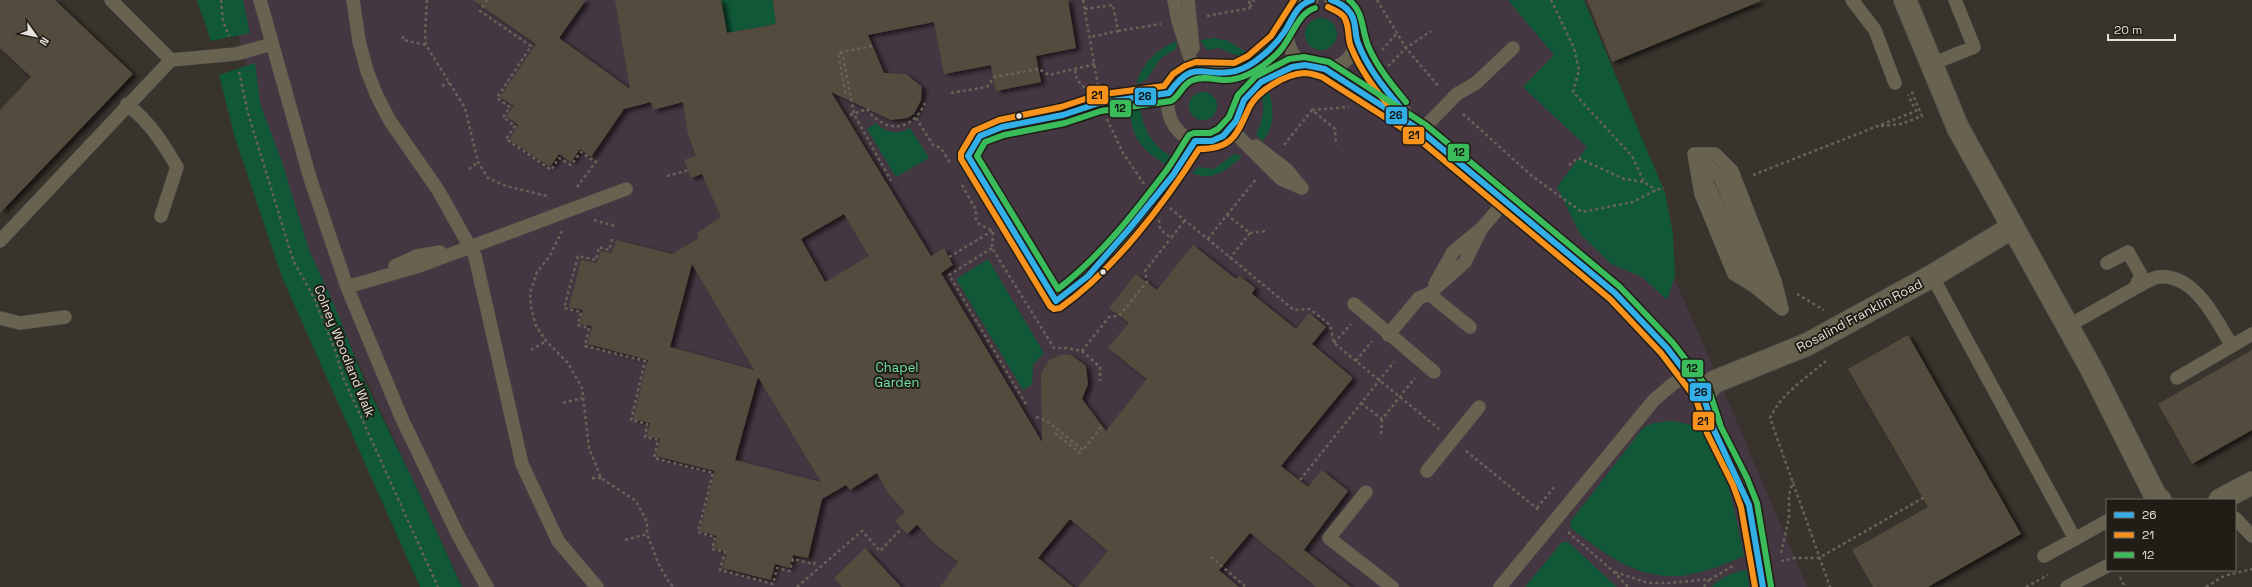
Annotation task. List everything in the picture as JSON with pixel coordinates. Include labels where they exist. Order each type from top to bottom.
[{"type":"street","points":[[1905,0],[1958,128],[2092,370],[2155,495],[2159,499]]},
{"type":"street","name":"Rosalind Franklin Road","points":[[1703,395],[1714,382],[1808,344],[1932,276],[2013,227]]},
{"type":"street","points":[[1703,395],[1714,430],[1740,482],[1749,505],[1760,561],[1763,587]]},
{"type":"street","points":[[2224,499],[2252,483]]},
{"type":"lane","points":[[112,0],[171,60]]},
{"type":"lane","points":[[260,0],[310,178],[347,287],[402,419],[458,535],[487,587]]},
{"type":"lane","points":[[353,0],[359,41],[367,71],[377,96],[390,121],[438,190],[475,256],[522,464],[558,541],[597,587]]},
{"type":"lane","points":[[1174,0],[1178,21],[1194,70]]},
{"type":"lane","points":[[1188,0],[1194,70]]},
{"type":"lane","points":[[1291,0],[1293,13]]},
{"type":"lane","points":[[1305,65],[1292,67],[1261,82],[1244,100],[1236,121],[1231,129],[1212,141],[1195,141],[1184,136],[1170,121],[1167,104],[1169,93],[1174,84],[1183,75],[1194,70],[1232,71],[1245,68],[1272,48],[1286,30],[1293,13],[1299,6],[1312,0]]},
{"type":"lane","points":[[1325,70],[1342,63],[1349,57],[1356,41],[1357,26],[1351,13],[1340,3],[1331,0]]},
{"type":"lane","points":[[1852,0],[1875,30],[1895,83]]},
{"type":"lane","points":[[1932,64],[1974,47],[1954,0]]},
{"type":"lane","points":[[1286,30],[1288,47],[1298,61],[1305,65],[1325,70],[1421,131],[1615,294],[1667,348],[1703,395]]},
{"type":"lane","points":[[1356,41],[1375,78],[1421,131]]},
{"type":"lane","points":[[0,241],[171,60],[236,54],[272,44]]},
{"type":"lane","points":[[1421,131],[1461,91],[1476,83],[1513,48]]},
{"type":"lane","points":[[1169,93],[1139,96],[1099,103],[1062,114],[1002,128],[980,136],[968,156],[1056,301],[1088,276],[1173,175],[1195,141]]},
{"type":"lane","points":[[128,104],[146,120],[157,133],[177,167],[161,216]]},
{"type":"lane","points":[[1231,129],[1281,179],[1302,188]]},
{"type":"lane","points":[[1694,154],[1715,154],[1732,171],[1775,282],[1782,309],[1754,286],[1734,274],[1725,257],[1701,194],[1694,154]]},
{"type":"lane","points":[[1694,154],[1720,177],[1769,298]]},
{"type":"lane","points":[[347,287],[422,265],[555,214],[626,189]]},
{"type":"lane","points":[[1381,335],[1419,298],[1429,294],[1465,262],[1482,228],[1506,201]]},
{"type":"lane","points":[[2107,263],[2128,252],[2141,275],[2135,288]]},
{"type":"lane","points":[[1932,276],[2075,539]]},
{"type":"lane","points":[[2068,326],[2157,277],[2183,281],[2206,302],[2232,346]]},
{"type":"lane","points":[[1429,294],[1470,327]]},
{"type":"lane","points":[[1354,304],[1381,335],[1434,372]]},
{"type":"lane","points":[[0,318],[20,323],[65,317]]},
{"type":"lane","points":[[2177,378],[2252,334]]},
{"type":"lane","points":[[1500,587],[1654,400],[1674,383],[1688,376]]},
{"type":"lane","points":[[1427,471],[1479,407]]},
{"type":"lane","points":[[1366,492],[1329,538],[1392,587]]},
{"type":"lane","points":[[2236,519],[2252,536]]},
{"type":"lane","points":[[2044,556],[2106,522]]},
{"type":"lane","points":[[2067,587],[2106,567]]},
{"type":"path","name":"Colney Woodland Walk","points":[[221,0],[223,21],[236,54],[248,113],[293,260],[314,298],[335,350],[343,378],[438,587]]},
{"type":"path","points":[[427,0],[426,44],[465,108],[478,162],[488,178],[506,186],[547,196],[554,195]]},
{"type":"path","points":[[487,0],[480,11],[531,46],[497,98],[510,107],[503,117],[515,126],[506,139],[551,170],[559,158],[571,166],[581,152],[596,161],[575,191]]},
{"type":"path","points":[[1250,8],[1254,0]]},
{"type":"path","points":[[1377,0],[1406,48],[1445,94],[1455,84],[1469,101],[1464,105],[1463,114],[1532,176],[1582,212],[1633,202],[1656,190],[1664,188]]},
{"type":"path","points":[[1551,0],[1574,48],[1579,70],[1573,92],[1632,156],[1644,182]]},
{"type":"path","points":[[1085,9],[1113,4],[1118,31],[1091,37]]},
{"type":"path","points":[[403,36],[403,40],[426,44]]},
{"type":"path","points":[[846,96],[838,53],[872,46]]},
{"type":"path","points":[[842,52],[854,114],[891,181]]},
{"type":"path","points":[[951,93],[987,87],[994,77],[1039,69],[1049,75],[1095,64]]},
{"type":"path","points":[[1075,70],[1077,80],[1082,87],[1089,90]]},
{"type":"path","points":[[442,86],[449,83]]},
{"type":"path","points":[[1094,89],[1098,88]]},
{"type":"path","points":[[1881,126],[1901,124],[1922,116],[1911,89]]},
{"type":"path","points":[[1732,171],[1745,178],[1916,111],[1906,90]]},
{"type":"path","points":[[850,116],[867,109],[874,119],[890,126],[901,126],[916,118],[925,103]]},
{"type":"path","points":[[916,118],[933,145],[941,148],[953,168]]},
{"type":"path","points":[[1569,165],[1578,158],[1624,179],[1644,182],[1656,190]]},
{"type":"path","points":[[469,169],[478,162]]},
{"type":"path","points":[[666,176],[688,170]]},
{"type":"path","points":[[960,181],[976,210],[976,219]]},
{"type":"path","points":[[547,196],[562,232]]},
{"type":"path","points":[[1156,196],[1294,310],[1310,309],[1330,325],[1334,343],[1554,522],[1614,572],[1628,587]]},
{"type":"path","points":[[1164,213],[1169,207]]},
{"type":"path","points":[[1208,239],[1227,216],[1250,233],[1266,231]]},
{"type":"path","points":[[1159,219],[1160,229],[1171,238],[1185,220]]},
{"type":"path","points":[[587,222],[594,220],[615,226]]},
{"type":"path","points":[[568,230],[562,232],[549,257],[537,272],[530,293],[531,308],[536,326],[546,341],[568,363],[582,388],[589,448],[601,478]]},
{"type":"path","points":[[949,257],[993,231]]},
{"type":"path","points":[[1230,258],[1250,233]]},
{"type":"path","points":[[612,239],[609,250],[599,247],[596,260],[578,256],[564,308],[581,312],[578,325],[589,328],[585,346],[645,361],[631,420],[647,424],[645,437],[658,440],[654,458],[713,473],[698,532],[715,537],[712,549],[725,552],[720,570],[773,584],[777,568],[790,571],[793,559],[814,564],[815,560]]},
{"type":"path","points":[[992,248],[949,275],[1026,404]]},
{"type":"path","points":[[1334,343],[1355,319]]},
{"type":"path","points":[[1356,361],[1381,335]]},
{"type":"path","points":[[531,350],[546,341]]},
{"type":"path","points":[[1082,351],[1100,367],[1100,381]]},
{"type":"path","points":[[1300,480],[1398,356]]},
{"type":"path","points":[[1381,434],[1382,419],[1419,372]]},
{"type":"path","points":[[564,403],[582,398]]},
{"type":"path","points":[[1361,403],[1382,419]]},
{"type":"path","points":[[1036,417],[1047,420],[1083,450]]},
{"type":"path","points":[[1770,418],[1830,587]]},
{"type":"path","points":[[1055,433],[1080,453],[1101,427]]},
{"type":"path","points":[[592,478],[601,478],[636,501],[647,522],[647,534],[659,565],[670,584],[675,587]]},
{"type":"path","points":[[1793,481],[1789,495],[1788,518],[1779,561],[1795,558],[1819,558],[1923,498]]},
{"type":"path","points":[[1537,508],[1556,485]]},
{"type":"path","points":[[797,587],[862,531],[880,551],[902,528]]},
{"type":"path","points":[[625,540],[647,534]]},
{"type":"path","points":[[1211,557],[1246,587]]},
{"type":"path","points":[[1704,587],[1711,579],[1731,567],[1760,561]]},
{"type":"path","points":[[2206,587],[2224,576],[2252,569]]},
{"type":"path","points":[[1614,572],[1648,583],[1669,583],[1711,579]]},
{"type":"shaded area","points":[[229,0],[1539,0],[1622,159],[1734,415],[1807,587],[463,587],[277,187]]},
{"type":"green space","points":[[197,0],[243,0],[250,33],[211,41]]},
{"type":"green space","points":[[721,0],[773,0],[776,24],[727,33]]},
{"type":"green space","points":[[1508,0],[1584,0],[1665,193],[1673,234],[1675,276],[1667,300],[1642,277],[1611,264],[1580,234],[1557,187],[1587,147],[1523,87],[1554,55]]},
{"type":"green space","points":[[1321,18],[1332,23],[1337,34],[1332,45],[1321,50],[1310,45],[1305,34],[1310,23]]},
{"type":"green space","points":[[1215,38],[1228,41],[1246,52],[1238,56],[1219,48],[1207,50],[1200,40]]},
{"type":"green space","points":[[1177,41],[1176,49],[1161,58],[1146,80],[1136,84],[1142,70],[1151,58],[1163,48]]},
{"type":"green space","points":[[255,63],[260,103],[282,162],[309,250],[333,302],[365,382],[414,482],[462,587],[420,587],[282,277],[235,138],[219,75]]},
{"type":"green space","points":[[1203,92],[1213,96],[1217,106],[1213,116],[1203,120],[1193,116],[1189,106],[1193,96]]},
{"type":"green space","points":[[1269,92],[1272,104],[1272,118],[1269,130],[1262,141],[1256,134],[1262,117],[1262,98]]},
{"type":"green space","points":[[1140,107],[1141,115],[1150,137],[1160,149],[1174,158],[1168,166],[1152,155],[1140,143],[1136,136],[1131,119],[1131,109]]},
{"type":"green space","points":[[876,123],[884,129],[892,132],[901,132],[910,128],[929,158],[896,177],[867,129]]},
{"type":"green space","points":[[1234,154],[1242,156],[1231,166],[1219,173],[1206,176],[1192,173],[1198,167],[1214,169]]},
{"type":"green space","points":[[988,259],[1044,353],[1033,365],[1032,384],[1023,390],[956,279]]},
{"type":"green space","points":[[1669,421],[1696,427],[1703,432],[1711,443],[1718,457],[1730,491],[1744,556],[1723,565],[1682,576],[1664,576],[1647,573],[1615,560],[1571,528],[1570,522],[1643,428],[1653,423]]},
{"type":"green space","points":[[1562,542],[1568,542],[1617,587],[1525,587]]},
{"type":"green space","points":[[1747,570],[1749,587],[1711,587],[1719,580],[1737,572]]},
{"type":"building","points":[[0,0],[55,0],[133,74],[0,213],[0,110],[31,77],[0,48]]},
{"type":"building","points":[[473,0],[586,0],[559,38],[630,89],[615,0],[721,0],[727,33],[776,24],[773,0],[1068,0],[1076,48],[1036,56],[1041,82],[996,91],[991,65],[944,74],[934,22],[868,35],[884,73],[906,74],[922,87],[921,100],[914,114],[907,118],[891,120],[831,92],[931,256],[944,248],[953,265],[941,273],[1042,442],[1041,374],[1049,360],[1063,354],[1071,355],[1086,366],[1088,384],[1082,399],[1106,431],[1147,379],[1108,348],[1129,323],[1109,308],[1136,274],[1157,290],[1193,245],[1236,279],[1240,276],[1255,288],[1252,294],[1296,329],[1309,313],[1326,327],[1312,344],[1353,378],[1281,466],[1308,487],[1322,470],[1348,491],[1304,550],[1351,587],[1316,587],[1250,533],[1219,570],[1239,587],[1078,587],[1108,551],[1070,519],[1038,558],[1073,587],[940,587],[958,562],[935,544],[917,525],[907,534],[895,521],[905,512],[888,493],[877,473],[850,490],[846,485],[822,499],[808,558],[793,555],[789,568],[775,564],[771,580],[723,568],[727,552],[714,548],[717,536],[700,531],[715,471],[656,456],[660,439],[647,436],[650,423],[633,419],[648,360],[588,344],[592,326],[580,324],[583,310],[569,307],[581,260],[597,263],[601,251],[612,253],[616,240],[672,254],[699,238],[697,233],[721,217],[702,174],[691,178],[684,160],[696,156],[688,134],[683,102],[653,110],[651,102],[624,109],[591,157],[580,149],[571,162],[559,154],[550,167],[509,140],[519,125],[506,116],[514,106],[500,97],[536,44]],"holes":[[[844,214],[869,256],[825,282],[801,239]],[[692,264],[754,370],[670,347]],[[758,377],[821,482],[735,460]]]},
{"type":"building","points":[[1587,0],[1760,0],[1761,1],[1612,62]]},
{"type":"building","points":[[1908,335],[2021,534],[1928,587],[1873,587],[1852,550],[1928,507],[1848,369]]},
{"type":"building","points":[[2252,350],[2252,430],[2192,464],[2158,404]]},
{"type":"building","points":[[865,548],[901,587],[842,587],[834,578]]},
{"type":"transit line","name":"21","points":[[1294,0],[1271,36],[1248,56],[1234,63],[1196,62],[1185,66],[1173,74],[1164,86],[1097,95],[1061,107],[999,120],[974,131],[961,153],[961,159],[1050,306],[1054,309],[1060,308],[1080,293],[1118,256],[1154,214],[1199,149],[1220,146],[1228,142],[1238,131],[1250,106],[1260,94],[1289,76],[1308,73],[1322,77],[1416,137],[1610,299],[1661,353],[1696,399],[1707,433],[1733,485],[1741,507],[1755,587]]},
{"type":"transit line","name":"26","points":[[1312,0],[1306,2],[1298,9],[1283,34],[1269,50],[1253,63],[1240,70],[1225,73],[1200,71],[1193,72],[1186,75],[1169,93],[1099,103],[1063,115],[1002,127],[980,136],[968,156],[1056,301],[1088,276],[1130,228],[1173,175],[1195,141],[1212,141],[1223,136],[1236,121],[1244,100],[1261,82],[1292,67],[1305,65],[1325,69],[1421,131],[1615,293],[1667,348],[1703,395],[1714,430],[1749,505],[1763,587]]},
{"type":"transit line","name":"26","points":[[1331,0],[1345,7],[1353,17],[1358,43],[1366,60],[1382,85],[1400,107]]},
{"type":"transit line","name":"12","points":[[1349,0],[1358,11],[1369,48],[1386,76],[1406,102]]},
{"type":"transit line","name":"21","points":[[1328,7],[1339,12],[1344,17],[1347,24],[1350,43],[1355,56],[1376,89],[1394,112]]},
{"type":"transit line","name":"12","points":[[1315,8],[1303,16],[1287,42],[1277,54],[1266,64],[1246,76],[1231,80],[1204,78],[1196,79],[1186,84],[1171,101],[1101,111],[1065,123],[1004,135],[985,142],[977,156],[1058,289],[1088,263],[1116,234],[1166,171],[1189,135],[1194,133],[1210,133],[1218,129],[1229,117],[1238,95],[1256,76],[1289,59],[1304,57],[1329,62],[1426,125],[1620,287],[1673,343],[1709,390],[1721,427],[1747,478],[1757,503],[1771,586]]},
{"type":"park label","name":"Chapel Garden","points":[[897,374]]}]
